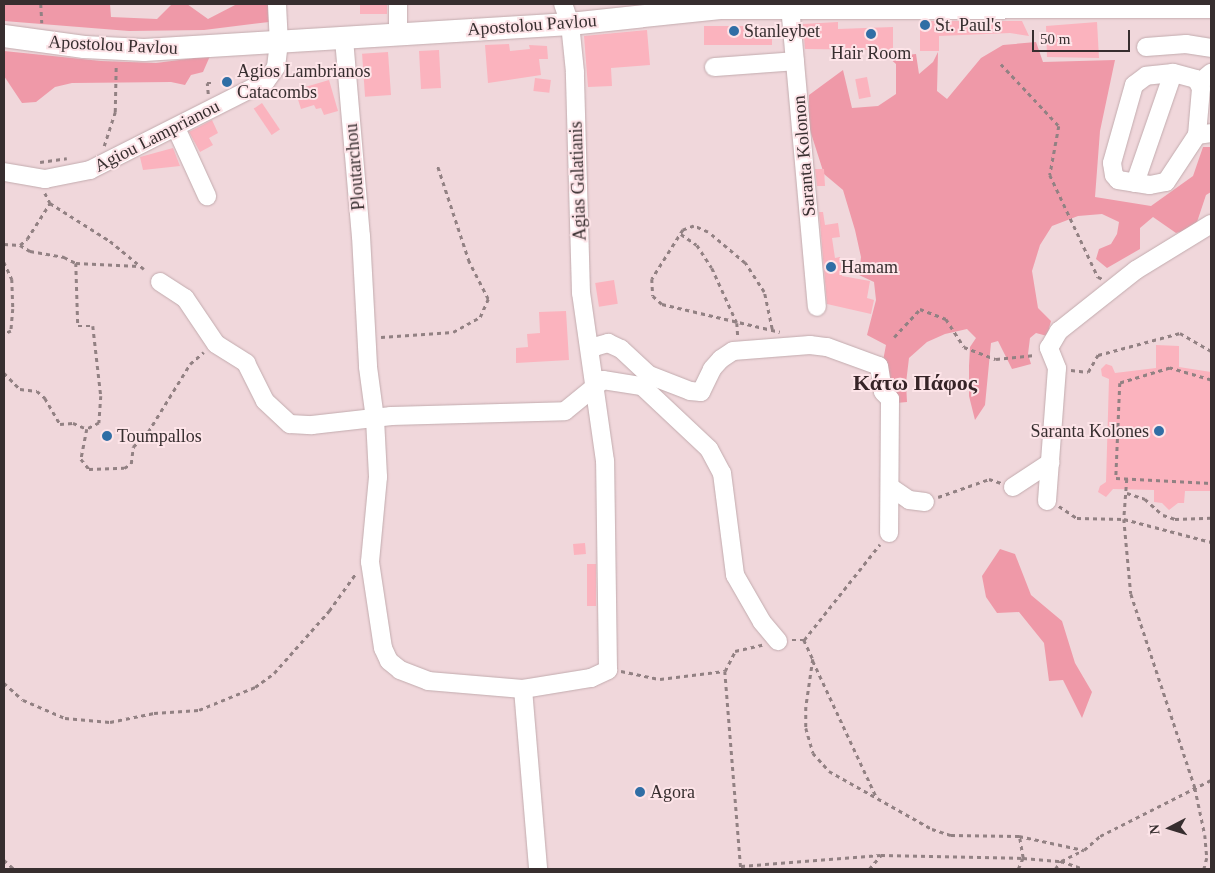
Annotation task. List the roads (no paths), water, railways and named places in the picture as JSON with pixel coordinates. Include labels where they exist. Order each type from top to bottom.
[{"type":"main road","name":"Apostolou Pavlou","points":[[4,36],[116,49],[279,44],[398,34],[566,14],[720,8],[814,5],[1211,7]]},
{"type":"street","name":"Agiou Lamprianou","points":[[4,172],[44,179],[66,178],[90,170],[266,82],[276,67],[279,44],[277,4]]},
{"type":"street","points":[[398,4],[398,34]]},
{"type":"street","name":"Saranta Kolonon","points":[[790,6],[817,307]]},
{"type":"street","name":"Agias Galatianis","points":[[566,14],[575,72],[581,293],[605,461],[608,670]]},
{"type":"street","name":"Ploutarchou","points":[[344,39],[361,236],[368,337],[368,367],[375,419],[378,477],[370,562],[378,626],[389,661],[400,670],[428,681],[523,689],[591,678],[608,670]]},
{"type":"street","points":[[1146,47],[1186,44],[1211,48]]},
{"type":"street","points":[[714,67],[795,61]]},
{"type":"street","points":[[1135,183],[1174,73]]},
{"type":"street","points":[[1174,73],[1196,79],[1205,78],[1204,134],[1166,182],[1150,185],[1118,180],[1114,175],[1112,163],[1134,86],[1146,76],[1174,73]]},
{"type":"street","points":[[176,128],[207,196]]},
{"type":"street","points":[[1047,501],[1051,462],[1053,360],[1059,331],[1118,284],[1211,224]]},
{"type":"street","points":[[160,282],[185,298],[216,344],[246,363],[266,401],[290,424],[375,419],[391,416],[565,411],[581,400],[603,380],[642,386],[709,449],[722,473],[735,575],[762,622],[778,641]]},
{"type":"street","points":[[589,345],[594,347],[608,343],[621,349],[649,375],[690,391],[701,392],[712,369],[721,359],[733,352],[810,345],[827,347],[879,366],[881,387],[890,399],[889,533]]},
{"type":"street","points":[[1013,488],[1051,462]]},
{"type":"street","points":[[890,487],[909,500],[925,502]]},
{"type":"street","points":[[523,689],[538,869]]},
{"type":"place","name":"St. Paul's","points":[[925,25]]},
{"type":"place","name":"Stanleybet","points":[[734,31]]},
{"type":"place","name":"Hair Room","points":[[871,34]]},
{"type":"place","name":"Agios Lambrianos Catacombs","points":[[227,82]]},
{"type":"place","name":"Hamam","points":[[831,267]]},
{"type":"place","name":"Saranta Kolones","points":[[1159,431]]},
{"type":"place","name":"Toumpallos","points":[[107,436]]},
{"type":"place","name":"Agora","points":[[640,792]]},
{"type":"district","name":"Κάτω Πάφος","points":[[915,383]]}]
